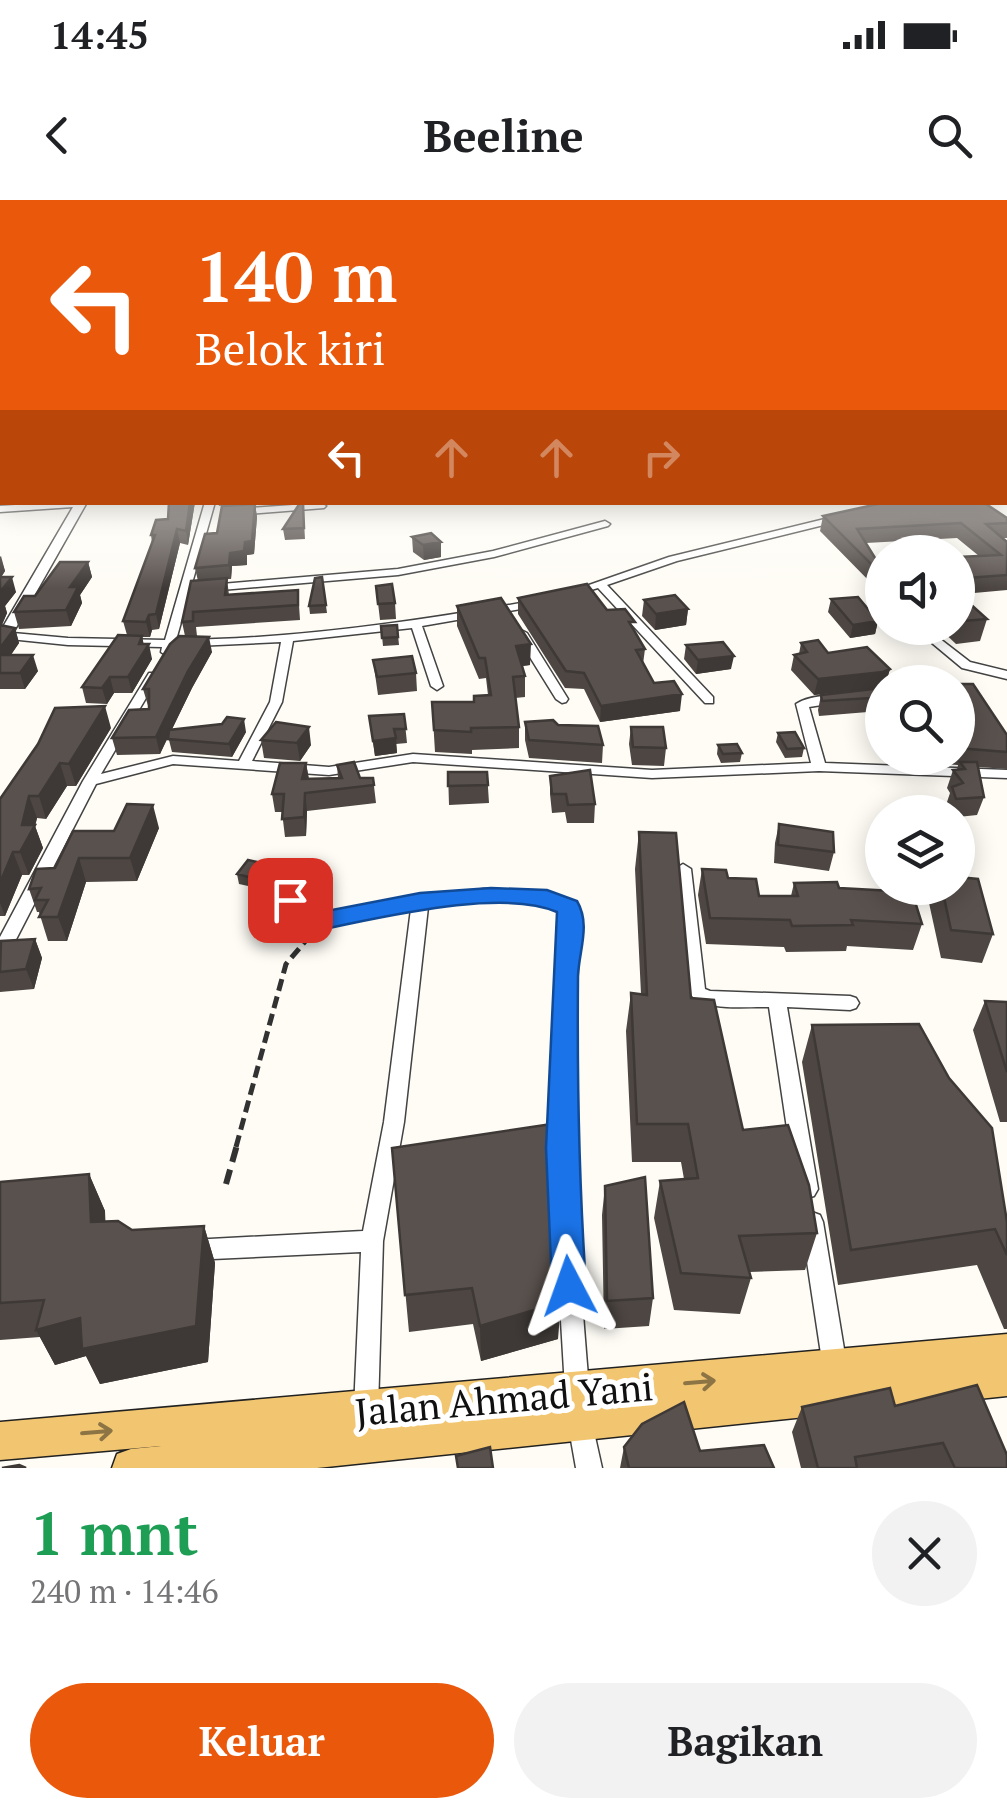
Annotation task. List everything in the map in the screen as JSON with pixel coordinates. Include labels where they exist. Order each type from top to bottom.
[{"type":"main road","name":"Jalan Ahmad Yani","points":[[579,1408],[835,1370],[1007,1352]]},
{"type":"main road","points":[[130,1468],[369,1427],[579,1408],[974,1398],[1007,1378]]},
{"type":"main road","name":"Jalan Ahmad Yani","points":[[0,1441],[369,1427]]},
{"type":"street","points":[[0,509],[54,505]]},
{"type":"street","points":[[80,505],[5,633],[171,646],[288,639],[416,624],[547,601]]},
{"type":"street","points":[[0,953],[90,781],[171,646],[208,508],[321,506]]},
{"type":"street","points":[[564,595],[673,559],[861,514]]},
{"type":"street","points":[[186,590],[398,572],[494,554],[605,524]]},
{"type":"street","points":[[600,584],[709,700]]},
{"type":"street","points":[[505,609],[562,700]]},
{"type":"street","points":[[416,624],[436,686]]},
{"type":"street","points":[[244,764],[272,713],[288,639]]},
{"type":"street","points":[[941,645],[966,665],[1007,675]]},
{"type":"street","points":[[819,767],[802,704],[848,698]]},
{"type":"street","points":[[90,781],[173,760],[330,772],[393,759],[438,758],[686,775],[819,767],[1007,774]]},
{"type":"street","points":[[683,869],[697,992],[707,998],[850,1002]]},
{"type":"street","points":[[290,900],[324,920],[420,902],[524,896],[561,902],[572,914],[565,969],[562,1148],[579,1408],[590,1468]]},
{"type":"street","points":[[369,1427],[372,1241],[394,1122],[420,902]]},
{"type":"street","points":[[777,1000],[835,1370]]},
{"type":"street","points":[[165,1252],[372,1241]]},
{"type":"path","points":[[226,1184],[286,964],[324,920]]},
{"type":"building","points":[[169,505],[190,505],[186,531],[177,529],[156,614],[149,615],[146,622],[123,621],[155,535],[151,535],[156,520],[168,519]]},
{"type":"building","points":[[255,505],[252,541],[245,542],[244,551],[230,553],[229,565],[195,568],[205,534],[217,533],[222,506]]},
{"type":"building","points":[[299,505],[303,505],[304,528],[283,529]]},
{"type":"building","points":[[873,505],[988,505],[1007,518],[1007,523],[986,524],[1007,542],[1007,575],[975,577],[975,556],[1001,555],[961,523],[857,529],[865,542],[865,558],[823,516]]},
{"type":"building","points":[[431,533],[441,542],[423,545],[412,537]]},
{"type":"building","points":[[60,562],[88,562],[70,587],[78,587],[66,610],[14,612],[24,596],[35,596]]},
{"type":"building","points":[[0,577],[12,577],[0,592]]},
{"type":"building","points":[[322,577],[326,605],[309,606],[315,578]]},
{"type":"building","points":[[227,578],[225,595],[298,590],[298,605],[193,612],[193,621],[182,622],[191,581]]},
{"type":"building","points":[[392,584],[395,603],[378,604],[376,586]]},
{"type":"building","points":[[587,584],[607,610],[625,609],[635,622],[629,622],[645,649],[636,650],[654,683],[674,681],[682,694],[601,706],[584,673],[566,671],[518,598]]},
{"type":"building","points":[[675,595],[688,609],[656,614],[644,600]]},
{"type":"building","points":[[858,597],[865,605],[865,623],[853,625],[831,599]]},
{"type":"building","points":[[501,598],[531,644],[516,646],[525,676],[513,677],[519,727],[471,728],[471,732],[434,730],[432,702],[474,702],[474,696],[491,695],[485,658],[479,658],[457,606]]},
{"type":"building","points":[[975,608],[987,619],[975,620]]},
{"type":"building","points":[[0,625],[15,628],[0,648]]},
{"type":"building","points":[[397,625],[398,637],[382,638],[381,626]]},
{"type":"building","points":[[118,635],[142,636],[139,644],[149,644],[128,677],[110,677],[102,688],[82,687]]},
{"type":"building","points":[[179,636],[209,637],[156,737],[112,738],[129,710],[149,709],[149,689],[143,689]]},
{"type":"building","points":[[818,640],[828,653],[867,647],[886,665],[865,665],[865,674],[818,679],[794,655],[807,652],[801,643]]},
{"type":"building","points":[[723,642],[734,656],[698,660],[686,645]]},
{"type":"building","points":[[0,655],[33,655],[20,673],[0,673]]},
{"type":"building","points":[[412,656],[416,673],[377,677],[373,660]]},
{"type":"building","points":[[975,687],[1007,735],[1007,752],[975,749]]},
{"type":"building","points":[[865,690],[865,698],[822,701],[821,695]]},
{"type":"building","points":[[105,706],[69,764],[60,763],[39,796],[29,796],[22,825],[35,825],[20,852],[13,852],[0,883],[0,799],[38,744],[55,708]]},
{"type":"building","points":[[404,714],[406,729],[394,729],[396,738],[373,741],[369,716]]},
{"type":"building","points":[[227,717],[244,719],[229,744],[168,739],[169,730],[222,724]]},
{"type":"building","points":[[553,720],[558,725],[598,726],[603,745],[529,740],[525,722]]},
{"type":"building","points":[[276,722],[309,727],[297,743],[261,740]]},
{"type":"building","points":[[631,727],[663,727],[666,748],[633,747]]},
{"type":"building","points":[[795,732],[804,748],[787,749],[778,733]]},
{"type":"building","points":[[737,744],[742,753],[723,754],[718,745]]},
{"type":"building","points":[[354,762],[360,778],[373,778],[374,785],[305,793],[304,817],[282,819],[284,794],[272,794],[280,763],[306,763],[302,779],[342,778],[337,765]]},
{"type":"building","points":[[977,762],[984,797],[955,795],[952,787],[963,783],[957,775],[975,775]]},
{"type":"building","points":[[590,770],[595,804],[568,805],[566,794],[552,794],[550,776]]},
{"type":"building","points":[[448,772],[487,772],[488,785],[448,786]]},
{"type":"building","points":[[127,804],[153,805],[130,858],[79,858],[58,917],[39,917],[48,900],[35,900],[41,888],[29,889],[36,869],[55,868],[73,831],[114,831]]},
{"type":"building","points":[[779,824],[833,832],[834,852],[778,845]]},
{"type":"building","points":[[639,832],[676,833],[691,998],[714,1000],[743,1130],[788,1125],[809,1185],[817,1233],[739,1236],[751,1278],[681,1273],[660,1181],[698,1178],[688,1124],[637,1124],[631,993],[647,995]]},
{"type":"building","points":[[248,860],[271,865],[260,880],[237,874]]},
{"type":"building","points":[[702,869],[726,870],[728,878],[756,879],[759,896],[798,896],[794,883],[837,882],[839,888],[865,889],[865,905],[916,905],[922,924],[851,920],[853,925],[792,926],[790,920],[710,918]]},
{"type":"building","points":[[975,879],[978,879],[993,934],[951,930],[946,905],[975,905]]},
{"type":"building","points":[[35,939],[26,969],[0,972],[1,941]]},
{"type":"building","points":[[985,1001],[1007,1002],[1007,1072]]},
{"type":"building","points":[[919,1024],[949,1078],[992,1128],[1007,1222],[1007,1255],[995,1229],[851,1250],[812,1025]]},
{"type":"building","points":[[552,1124],[561,1302],[480,1326],[472,1288],[405,1295],[392,1148]]},
{"type":"building","points":[[89,1174],[91,1222],[118,1221],[132,1230],[204,1226],[196,1326],[82,1349],[80,1318],[36,1330],[44,1300],[0,1303],[0,1182]]},
{"type":"building","points":[[645,1177],[653,1298],[607,1301],[605,1186]]},
{"type":"building","points":[[977,1385],[1007,1455],[1007,1468],[955,1468],[943,1443],[855,1457],[857,1468],[818,1468],[802,1407],[890,1388],[895,1406]]},
{"type":"building","points":[[684,1402],[700,1451],[764,1445],[774,1468],[629,1468],[624,1447],[642,1424]]},
{"type":"building","points":[[490,1447],[493,1468],[458,1468],[456,1456]]},
{"type":"route","points":[[290,900],[324,920],[420,902],[491,896],[547,898],[568,906],[573,921],[565,969],[562,1148],[569,1286]]}]
